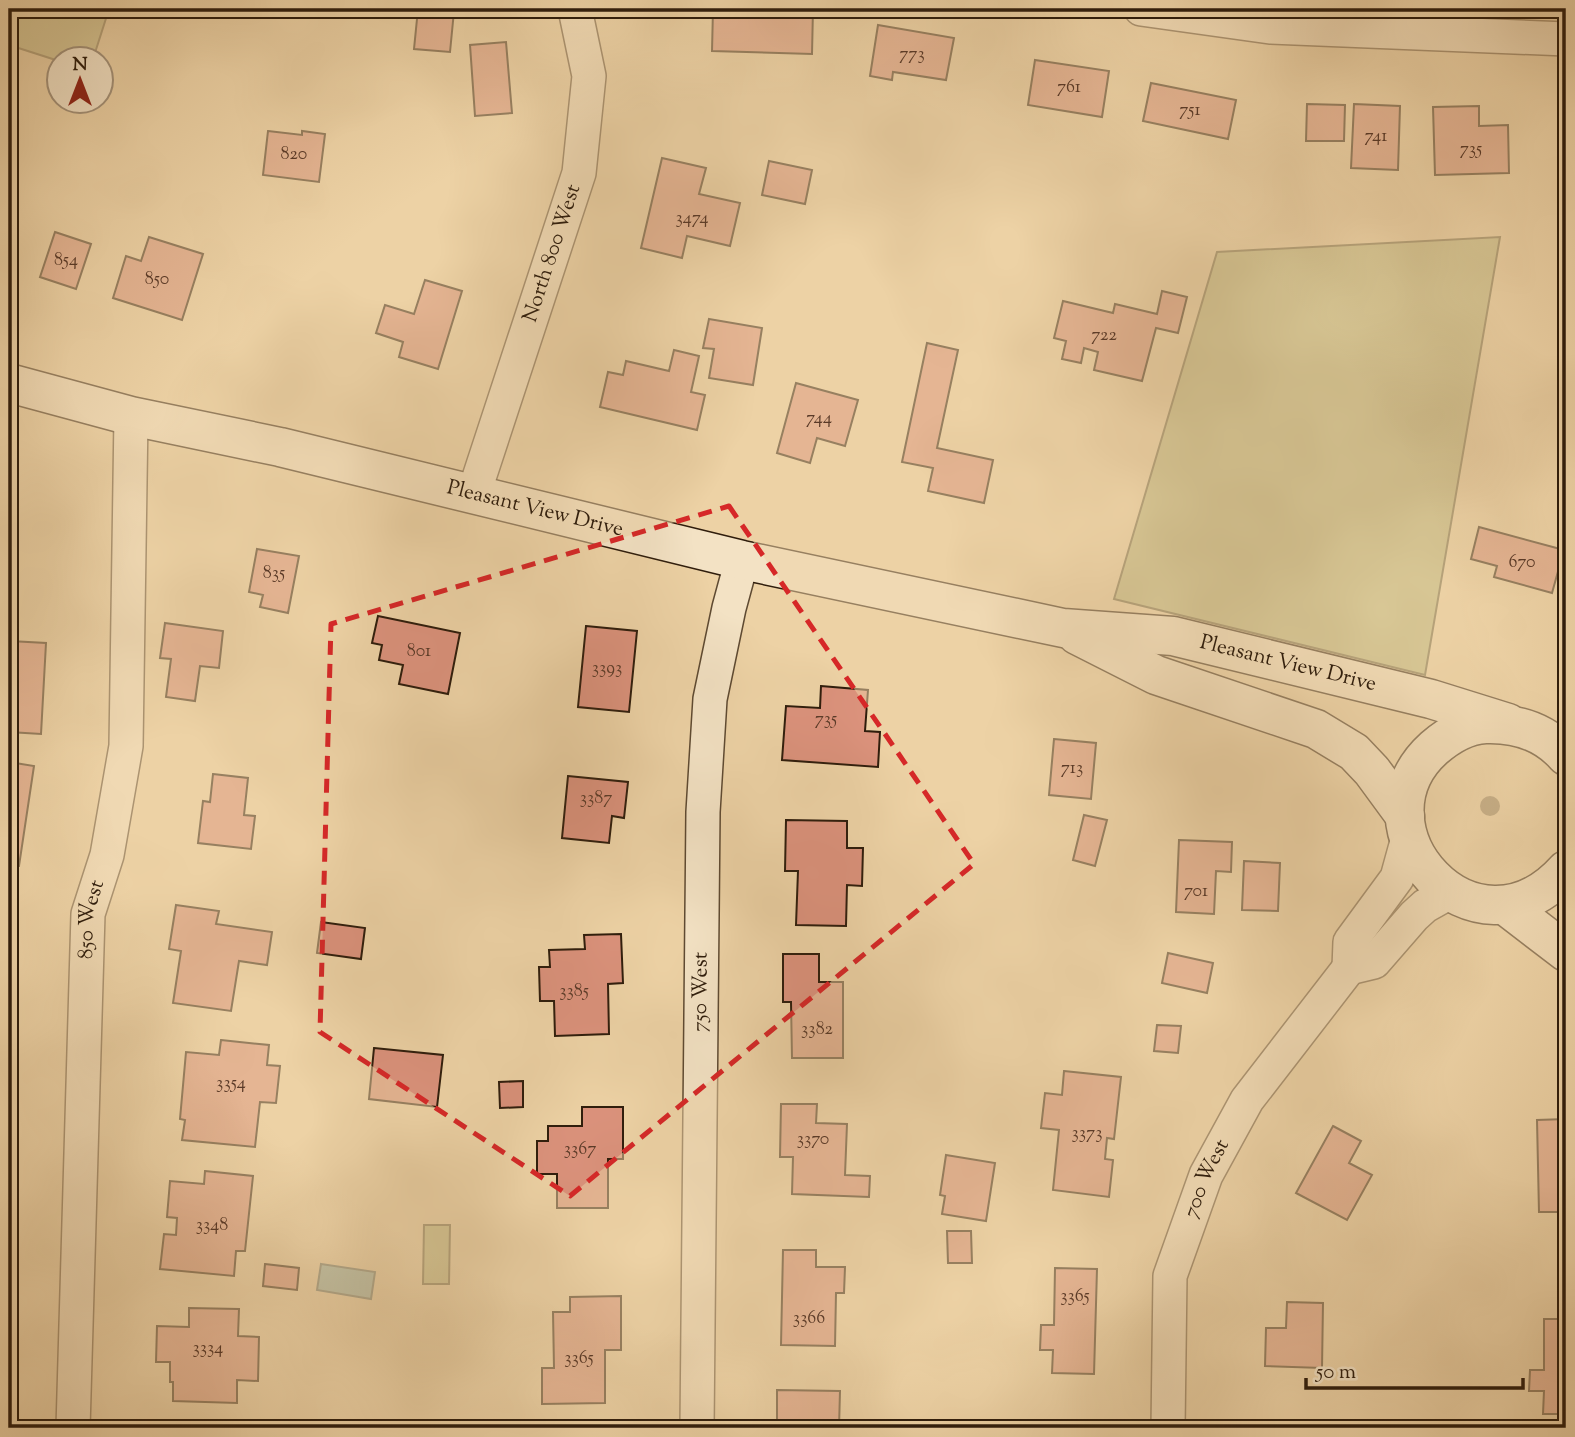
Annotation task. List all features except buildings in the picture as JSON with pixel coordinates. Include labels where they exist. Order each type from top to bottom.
[{"type":"main road","name":"Pleasant View Drive","points":[[9,383],[131,416],[280,447],[742,560],[1063,628],[1173,636],[1431,699],[1538,733],[1566,756]]},
{"type":"main road","name":"Pleasant View Drive","points":[[1063,628],[1156,675],[1316,729],[1354,752],[1372,771],[1407,827],[1417,859],[1431,877],[1450,892]]},
{"type":"main road","points":[[1407,827],[1409,785],[1424,757],[1447,737],[1476,724],[1508,723]]},
{"type":"main road","points":[[1450,892],[1472,901],[1506,906],[1526,899],[1553,884],[1566,870]]},
{"type":"main road","points":[[1506,906],[1566,952]]},
{"type":"street","name":"North 800 West","points":[[474,493],[579,173],[589,76],[575,9]]},
{"type":"street","points":[[1141,9],[1270,27],[1566,39]]},
{"type":"street","name":"850 West","points":[[73,1428],[89,914],[107,855],[126,746],[131,416]]},
{"type":"street","name":"750 West","points":[[697,1428],[704,812],[710,699],[742,560]]},
{"type":"street","points":[[1407,827],[1397,878],[1350,942],[1349,968],[1374,962],[1419,911],[1450,892]]},
{"type":"street","name":"700 West","points":[[1168,1428],[1170,1276],[1206,1175],[1247,1100],[1349,968]]},
{"type":"highlighted area","points":[[729,506],[974,864],[570,1196],[320,1032],[331,624]]},
{"type":"shaded area","points":[[9,9],[109,9],[97,46],[46,46],[46,57],[9,45]]},
{"type":"shaded area","points":[[1500,237],[1425,675],[1114,599],[1217,252]]},
{"type":"shaded area","points":[[424,1225],[450,1225],[449,1284],[423,1284]]},
{"type":"shaded area","points":[[321,1264],[375,1272],[371,1299],[317,1290]]}]
